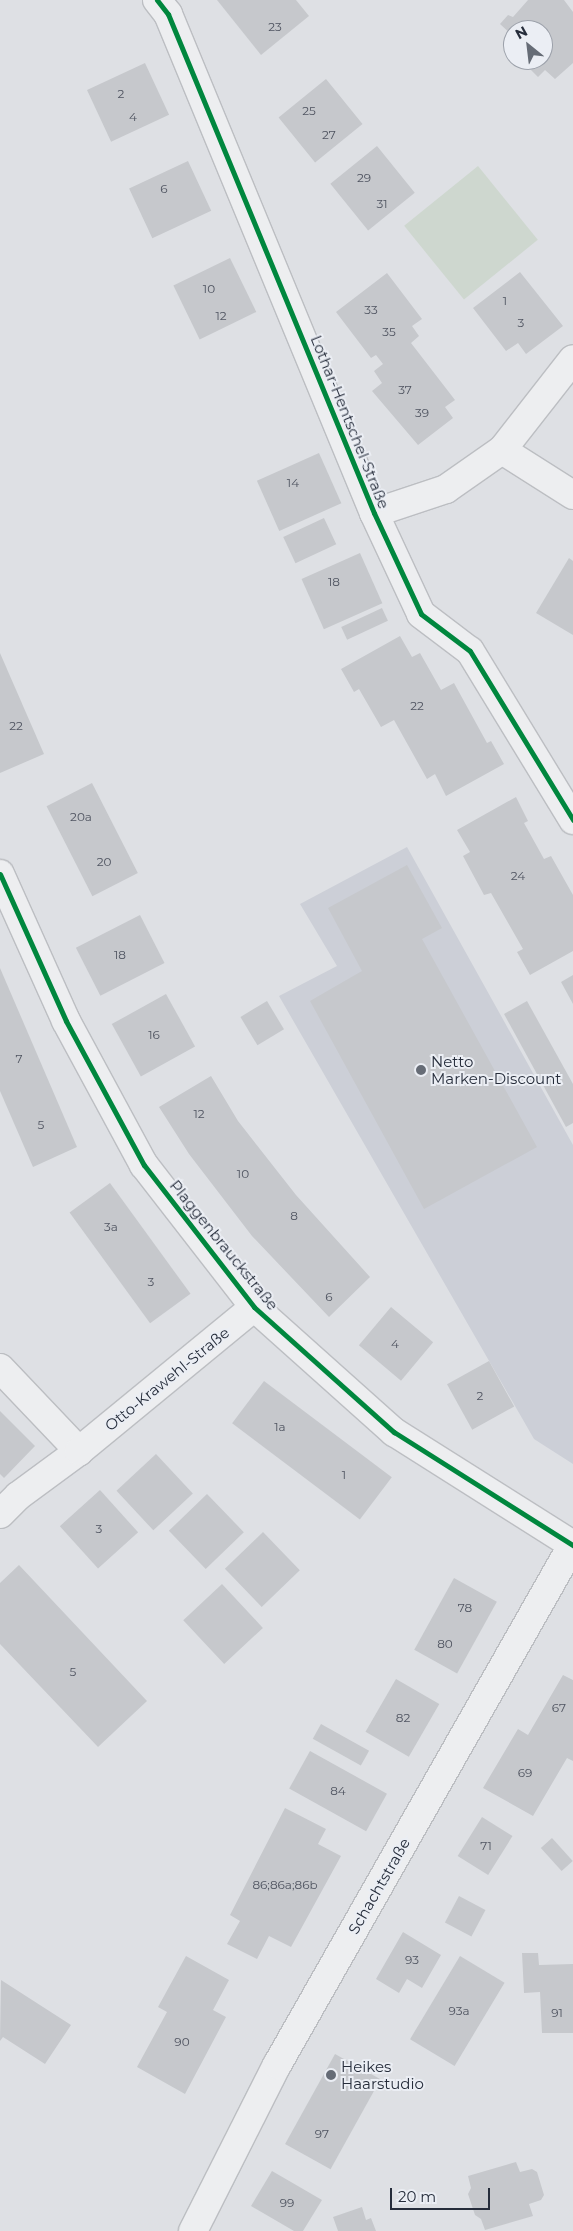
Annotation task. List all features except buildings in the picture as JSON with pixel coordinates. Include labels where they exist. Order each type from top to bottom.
[{"type":"street","name":"Lothar-Hentschel-Straße","points":[[157,0],[168,14],[374,513],[421,614],[470,651],[573,820]]},
{"type":"street","points":[[374,513],[446,489],[502,450],[573,359]]},
{"type":"street","points":[[502,450],[573,495]]},
{"type":"street","name":"Plaggenbrauckstraße","points":[[0,874],[66,1021],[144,1166],[254,1307],[394,1432],[573,1545]]},
{"type":"street","name":"Otto-Krawehl-Straße","points":[[0,1514],[18,1496],[79,1451],[254,1307]]},
{"type":"street","points":[[0,1368],[79,1451]]},
{"type":"street","name":"Schachtstraße","points":[[193,2231],[277,2066],[573,1545]]},
{"type":"shaded area","points":[[478,166],[538,240],[464,300],[404,226]]},
{"type":"shaded area","points":[[407,847],[573,1145],[573,1464],[534,1439],[279,996],[337,966],[300,904]]},
{"type":"cycle path","points":[[157,0],[168,14],[374,513],[421,614],[470,651],[573,820]]},
{"type":"cycle path","points":[[0,874],[66,1021],[144,1165],[254,1307],[394,1432],[573,1545]]},
{"type":"place","name":"Netto Marken-Discount","points":[[421,1070]]},
{"type":"place","name":"Heikes Haarstudio","points":[[331,2075]]}]
